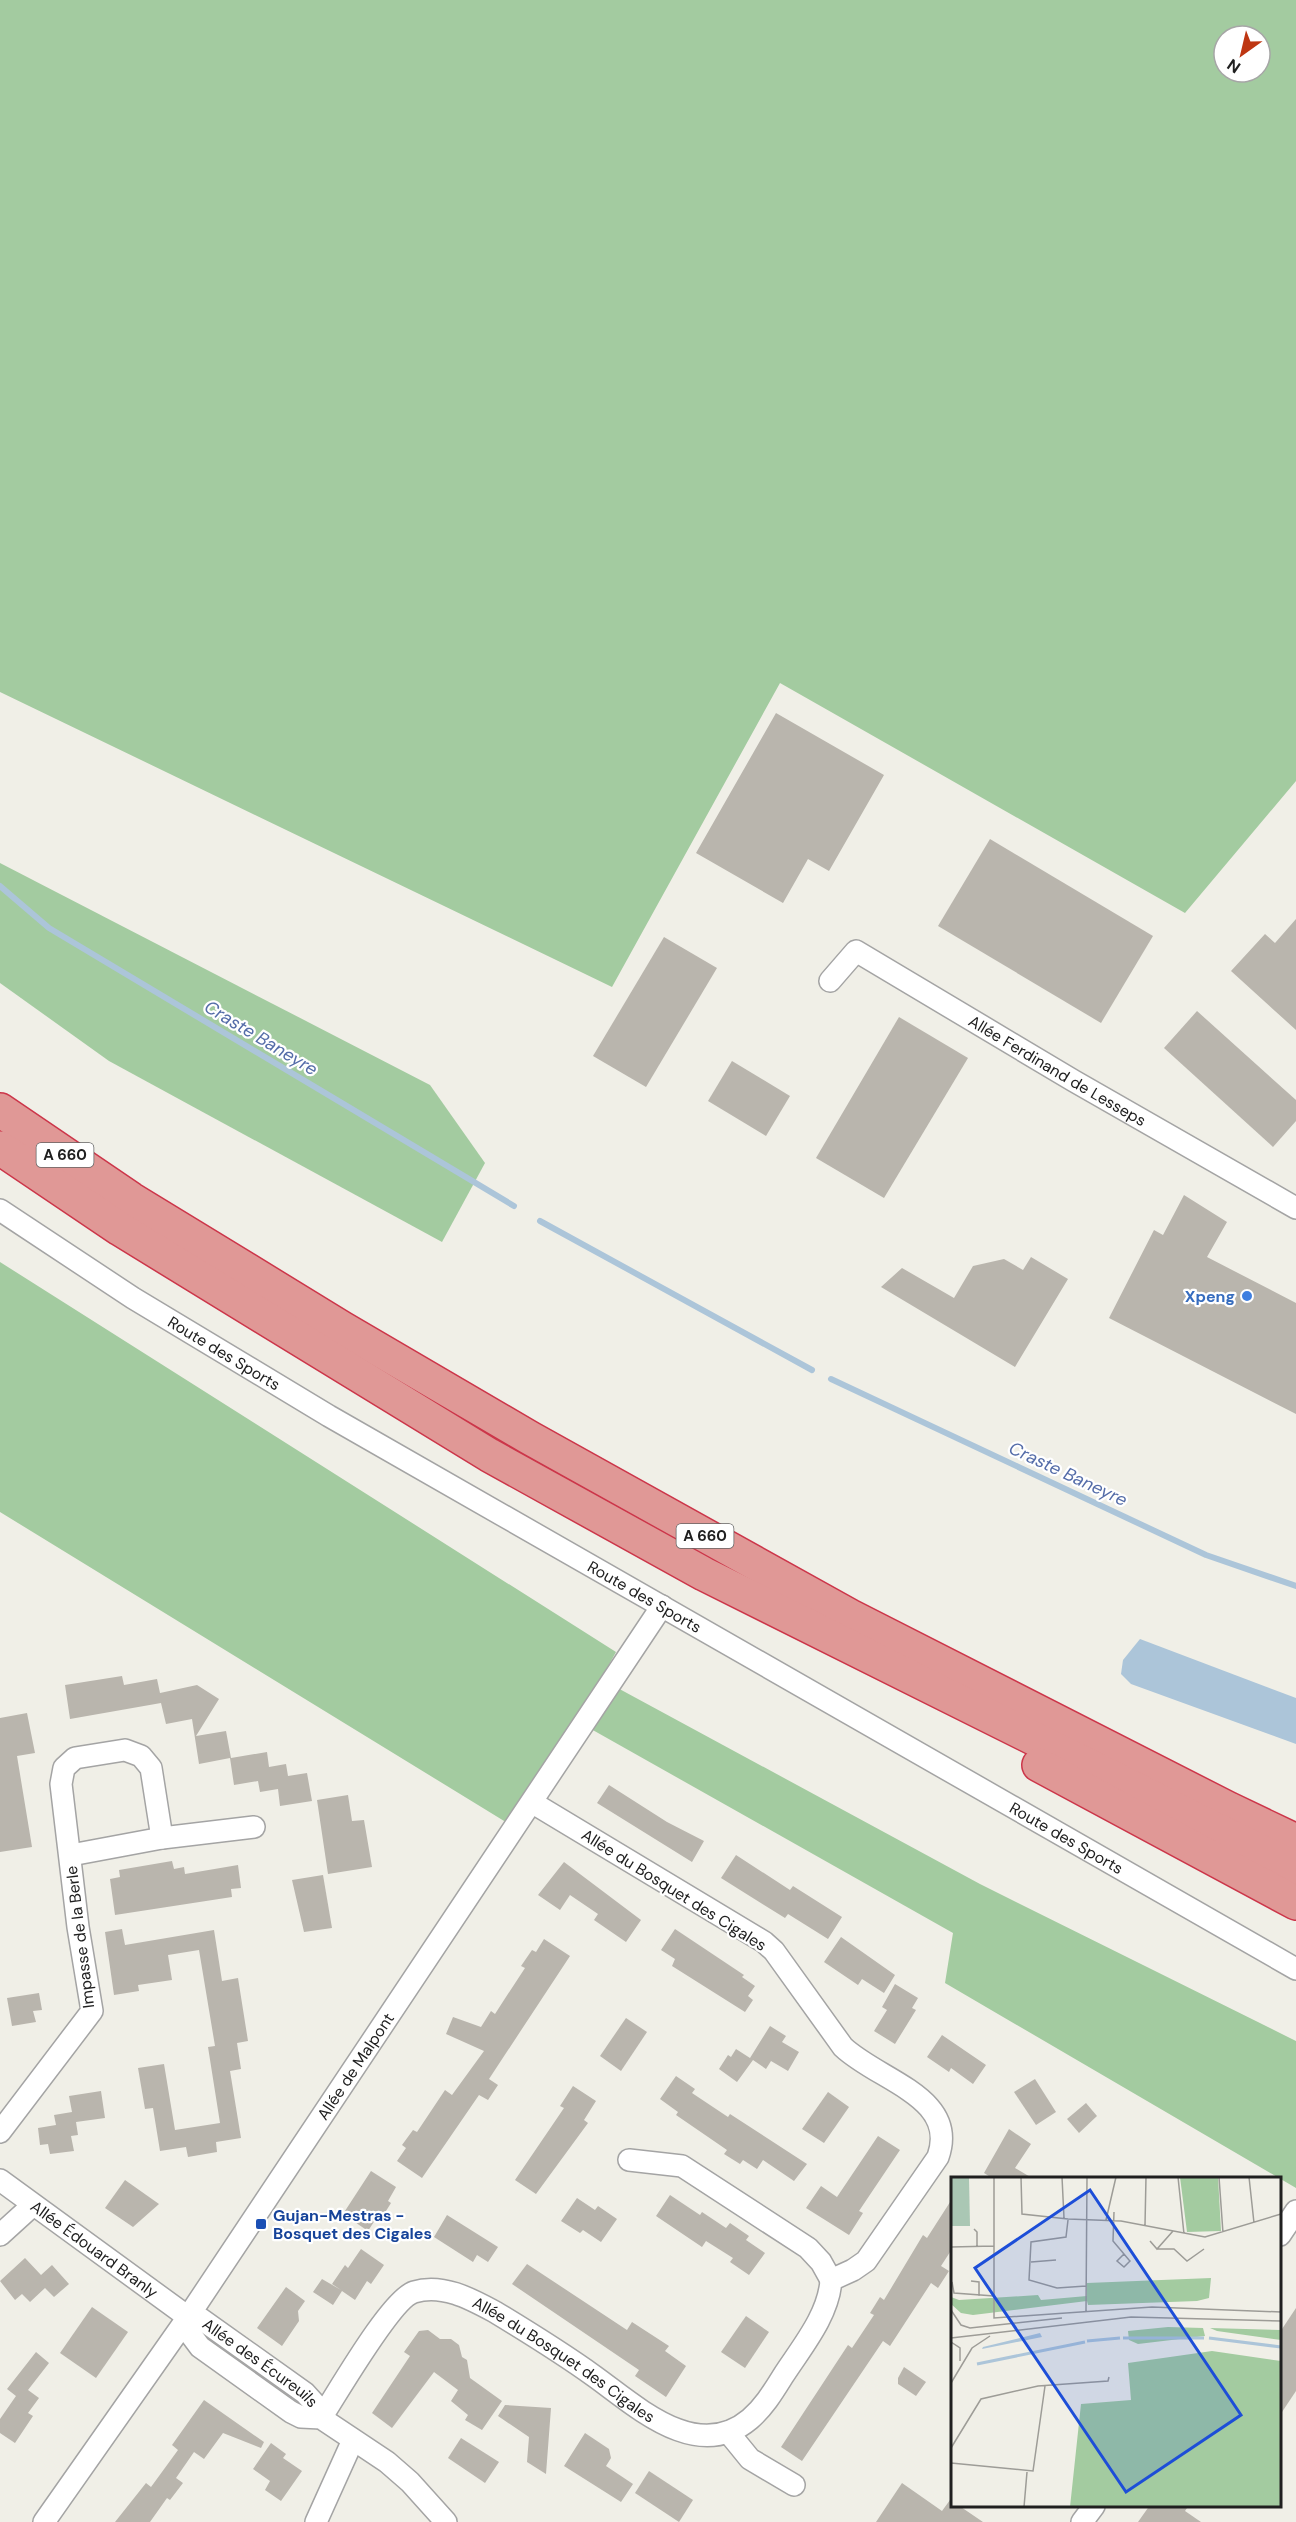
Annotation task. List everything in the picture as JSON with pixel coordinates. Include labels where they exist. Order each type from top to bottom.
[{"type":"highway","name":"A 660","points":[[0,1110],[131,1199],[342,1328],[530,1438],[850,1616],[1218,1804],[1296,1841]]},
{"type":"highway","name":"A 660","points":[[0,1148],[120,1229],[479,1449],[704,1574],[1296,1869]]},
{"type":"highway","points":[[530,1438],[679,1511],[1140,1746],[1296,1816]]},
{"type":"highway","points":[[704,1574],[962,1723],[1296,1903]]},
{"type":"street","name":"Allée Ferdinand de Lesseps","points":[[830,981],[856,951],[1074,1081],[1296,1208]]},
{"type":"street","name":"Route des Sports","points":[[0,1210],[133,1298],[320,1410],[1296,1969]]},
{"type":"street","name":"Allée de Malpont","points":[[44,2522],[188,2317],[533,1803],[662,1606]]},
{"type":"street","name":"Impasse de la Berle","points":[[0,2132],[92,2011],[78,1927],[61,1785],[64,1768],[75,1758],[125,1750],[141,1756],[151,1768],[162,1838]]},
{"type":"street","name":"Allée du Bosquet des Cigales","points":[[321,2418],[393,2307],[411,2292],[434,2289],[464,2297],[491,2310],[580,2366],[670,2428],[698,2434],[714,2435],[728,2432],[749,2420],[769,2399],[821,2314],[830,2292],[831,2280],[854,2270],[866,2260],[938,2157],[943,2131],[930,2106],[855,2059],[843,2047],[764,1941],[533,1803]]},
{"type":"street","name":"Impasse de la Berle","points":[[70,1855],[162,1838],[254,1827]]},
{"type":"street","points":[[629,2160],[682,2166],[808,2248],[821,2262],[831,2280]]},
{"type":"street","name":"Allée Édouard Branly","points":[[0,2180],[188,2317]]},
{"type":"street","points":[[0,2235],[33,2205]]},
{"type":"street","points":[[1281,2234],[1296,2211]]},
{"type":"street","name":"Allée des Écureuils","points":[[188,2317],[201,2319],[305,2393],[315,2404],[321,2418],[387,2462],[410,2482],[446,2522]]},
{"type":"street","points":[[728,2432],[750,2459],[794,2485]]},
{"type":"street","points":[[316,2522],[353,2440]]},
{"type":"street","points":[[1082,2522],[1093,2507]]},
{"type":"green space","points":[[0,0],[1296,0],[1296,781],[1185,913],[780,683],[612,987],[0,692]]},
{"type":"green space","points":[[0,863],[430,1085],[485,1163],[442,1242],[109,1061],[0,983]]},
{"type":"green space","points":[[0,1262],[616,1652],[601,1679],[980,1884],[1296,2041],[1296,2188],[1281,2179],[1281,2177],[1277,2177],[945,1983],[953,1933],[575,1720],[509,1824],[0,1512]]},
{"type":"water","points":[[1140,1639],[1296,1698],[1296,1744],[1131,1684],[1121,1674],[1123,1660]]},
{"type":"building","points":[[776,713],[884,775],[829,871],[808,859],[783,903],[696,853]]},
{"type":"building","points":[[990,839],[1153,936],[1101,1023],[938,926]]},
{"type":"building","points":[[1296,919],[1296,1030],[1231,971],[1265,934],[1275,943]]},
{"type":"building","points":[[664,937],[717,968],[646,1087],[593,1056]]},
{"type":"building","points":[[1197,1011],[1296,1100],[1296,1121],[1273,1147],[1164,1048]]},
{"type":"building","points":[[899,1017],[968,1058],[884,1198],[816,1158]]},
{"type":"building","points":[[732,1061],[790,1096],[766,1136],[708,1101]]},
{"type":"building","points":[[1184,1195],[1227,1222],[1207,1257],[1296,1303],[1296,1414],[1109,1318],[1154,1230],[1163,1235]]},
{"type":"building","points":[[1031,1257],[1068,1279],[1015,1367],[881,1287],[902,1268],[954,1298],[973,1266],[1004,1259],[1023,1270]]},
{"type":"building","points":[[122,1676],[124,1685],[157,1679],[160,1693],[197,1685],[219,1699],[196,1736],[226,1731],[231,1758],[267,1752],[269,1767],[286,1764],[288,1776],[307,1773],[312,1801],[280,1806],[278,1789],[260,1792],[258,1781],[234,1785],[230,1758],[199,1764],[192,1719],[166,1724],[161,1703],[70,1719],[65,1685]]},
{"type":"building","points":[[27,1713],[35,1753],[17,1756],[32,1847],[0,1852],[0,1718]]},
{"type":"building","points":[[609,1785],[667,1822],[704,1841],[692,1862],[597,1803]]},
{"type":"building","points":[[348,1795],[352,1821],[364,1820],[372,1867],[328,1874],[317,1800]]},
{"type":"building","points":[[736,1855],[790,1890],[793,1886],[842,1917],[828,1939],[788,1914],[785,1918],[721,1878]]},
{"type":"building","points":[[172,1861],[174,1869],[184,1867],[185,1874],[238,1865],[241,1888],[231,1889],[232,1897],[115,1915],[110,1879],[120,1877],[119,1870]]},
{"type":"building","points":[[564,1862],[641,1920],[626,1942],[594,1920],[598,1914],[570,1895],[560,1910],[538,1895]]},
{"type":"building","points":[[323,1875],[332,1928],[304,1932],[292,1880]]},
{"type":"building","points":[[122,1929],[125,1945],[214,1930],[222,1981],[238,1978],[248,2041],[237,2043],[241,2069],[230,2071],[241,2138],[216,2142],[217,2152],[188,2157],[186,2147],[160,2151],[153,2108],[145,2109],[138,2068],[164,2064],[175,2130],[220,2123],[208,2047],[215,2046],[199,1950],[168,1955],[172,1980],[138,1985],[139,1991],[114,1995],[105,1932]]},
{"type":"building","points":[[675,1929],[744,1975],[742,1977],[755,1986],[748,1996],[753,2000],[745,2012],[672,1966],[675,1959],[661,1950]]},
{"type":"building","points":[[841,1937],[895,1975],[884,1993],[862,1979],[858,1985],[824,1962]]},
{"type":"building","points":[[544,1939],[570,1956],[489,2079],[498,2085],[488,2100],[479,2095],[422,2178],[397,2161],[406,2148],[402,2145],[413,2130],[417,2132],[445,2090],[452,2095],[484,2051],[446,2034],[453,2017],[481,2027],[491,2011],[495,2014],[525,1968],[521,1966],[532,1950],[536,1952]]},
{"type":"building","points":[[895,1984],[918,1998],[912,2008],[916,2010],[895,2044],[874,2031],[887,2010],[882,2007]]},
{"type":"building","points":[[39,1993],[42,2010],[33,2011],[36,2022],[12,2026],[7,1998]]},
{"type":"building","points":[[626,2018],[647,2032],[621,2071],[600,2056]]},
{"type":"building","points":[[770,2026],[786,2036],[782,2042],[799,2052],[788,2071],[771,2061],[766,2069],[753,2060],[737,2082],[719,2069],[728,2055],[731,2057],[736,2049],[750,2058]]},
{"type":"building","points":[[942,2035],[986,2065],[973,2084],[951,2068],[949,2072],[927,2057]]},
{"type":"building","points":[[676,2076],[695,2089],[692,2093],[728,2117],[730,2114],[807,2164],[794,2181],[763,2160],[757,2169],[743,2160],[740,2164],[724,2154],[727,2150],[676,2115],[678,2112],[660,2099]]},
{"type":"building","points":[[1035,2079],[1056,2112],[1036,2125],[1014,2092]]},
{"type":"building","points":[[573,2086],[596,2101],[584,2120],[588,2123],[536,2194],[515,2180],[564,2108],[560,2106]]},
{"type":"building","points":[[101,2091],[105,2118],[76,2122],[78,2135],[71,2136],[74,2151],[50,2154],[48,2144],[40,2145],[38,2128],[56,2125],[54,2115],[72,2112],[69,2096]]},
{"type":"building","points":[[828,2092],[849,2107],[824,2143],[802,2129]]},
{"type":"building","points":[[1086,2103],[1097,2116],[1079,2133],[1067,2119]]},
{"type":"building","points":[[1009,2129],[1031,2144],[1015,2168],[1030,2177],[990,2177],[984,2173]]},
{"type":"building","points":[[878,2136],[900,2150],[859,2211],[863,2213],[849,2235],[806,2208],[821,2186],[837,2197]]},
{"type":"building","points":[[371,2171],[396,2187],[388,2201],[391,2203],[381,2219],[377,2217],[368,2231],[343,2214]]},
{"type":"building","points":[[125,2180],[159,2204],[133,2227],[105,2208]]},
{"type":"building","points":[[670,2195],[700,2215],[702,2212],[726,2228],[730,2223],[749,2236],[746,2240],[765,2253],[749,2275],[730,2262],[733,2258],[706,2241],[702,2247],[656,2216]]},
{"type":"building","points":[[577,2198],[595,2210],[598,2206],[617,2219],[601,2242],[583,2230],[580,2233],[561,2221]]},
{"type":"building","points":[[951,2201],[951,2251],[941,2266],[949,2271],[938,2288],[931,2283],[890,2346],[883,2341],[802,2461],[781,2447],[848,2345],[852,2348],[874,2315],[870,2313],[880,2297],[884,2300],[923,2235],[927,2238]]},
{"type":"building","points":[[447,2215],[498,2247],[488,2262],[477,2255],[473,2262],[434,2237]]},
{"type":"building","points":[[361,2249],[384,2265],[371,2284],[367,2281],[355,2300],[342,2291],[333,2305],[313,2292],[322,2279],[341,2290],[332,2284],[345,2265],[348,2268]]},
{"type":"building","points":[[25,2258],[41,2275],[52,2265],[69,2284],[54,2297],[45,2288],[30,2302],[22,2294],[15,2300],[0,2281]]},
{"type":"building","points":[[527,2264],[627,2330],[632,2322],[669,2346],[665,2351],[686,2366],[666,2397],[635,2376],[639,2370],[512,2284]]},
{"type":"building","points":[[286,2287],[305,2301],[298,2311],[299,2321],[282,2346],[257,2328]]},
{"type":"building","points":[[92,2307],[128,2332],[96,2378],[60,2353]]},
{"type":"building","points":[[1296,2308],[1296,2391],[1281,2414],[1281,2330]]},
{"type":"building","points":[[746,2316],[769,2332],[745,2368],[721,2352]]},
{"type":"building","points":[[428,2330],[440,2339],[451,2339],[459,2345],[462,2357],[467,2360],[470,2378],[502,2401],[482,2430],[465,2420],[468,2415],[451,2401],[458,2390],[434,2372],[392,2428],[372,2413],[410,2356],[404,2352],[419,2331]]},
{"type":"building","points":[[36,2352],[49,2363],[28,2390],[39,2398],[28,2413],[33,2416],[15,2443],[0,2433],[0,2419],[16,2396],[7,2389]]},
{"type":"building","points":[[904,2367],[926,2382],[916,2396],[898,2384],[898,2378]]},
{"type":"building","points":[[204,2400],[264,2442],[261,2448],[223,2433],[204,2459],[194,2452],[176,2478],[183,2483],[170,2500],[167,2498],[150,2522],[115,2522],[146,2483],[151,2487],[178,2450],[172,2445]]},
{"type":"building","points":[[505,2405],[551,2408],[546,2474],[527,2462],[529,2437],[498,2416]]},
{"type":"building","points":[[585,2433],[609,2449],[611,2458],[606,2466],[633,2484],[621,2502],[564,2466]]},
{"type":"building","points":[[461,2438],[499,2462],[485,2483],[448,2458]]},
{"type":"building","points":[[271,2443],[286,2454],[283,2458],[302,2471],[281,2501],[265,2490],[270,2481],[253,2469]]},
{"type":"building","points":[[649,2471],[693,2500],[679,2522],[635,2493]]},
{"type":"building","points":[[902,2483],[942,2511],[950,2500],[951,2507],[961,2507],[983,2522],[876,2522]]},
{"type":"building","points":[[1149,2507],[1188,2507],[1185,2511],[1201,2522],[1138,2522]]},
{"type":"waterway","name":"Craste Baneyre","points":[[0,886],[49,928],[514,1206]]},
{"type":"waterway","name":"Craste Baneyre","points":[[540,1221],[812,1370]]},
{"type":"waterway","name":"Craste Baneyre","points":[[831,1379],[1206,1555],[1296,1586]]},
{"type":"place","name":"Xpeng","points":[[1247,1296]]},
{"type":"place","name":"Gujan-Mestras - Bosquet des Cigales","points":[[261,2224]]}]
